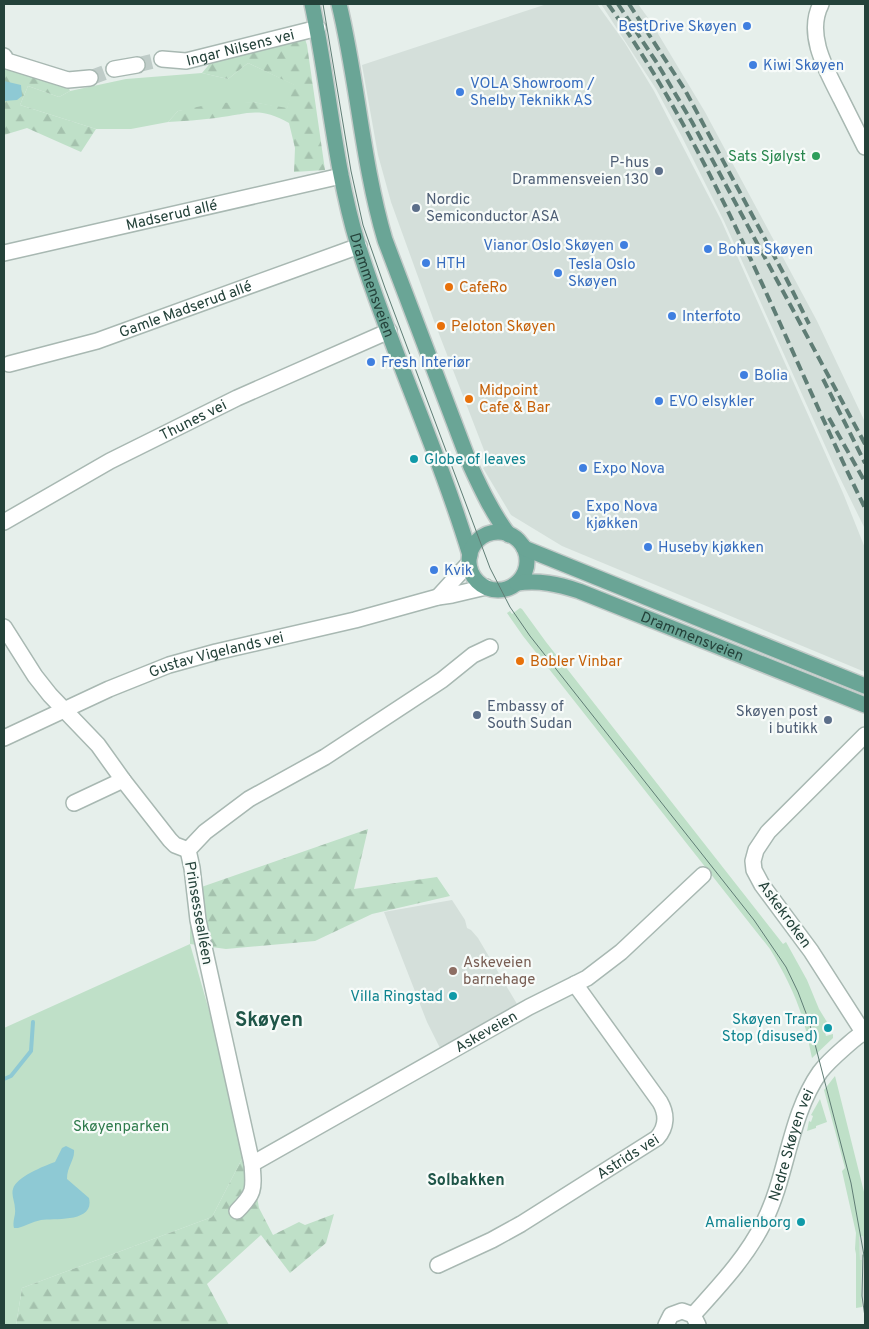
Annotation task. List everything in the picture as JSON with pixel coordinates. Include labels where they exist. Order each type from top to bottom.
[{"type":"main road","name":"Drammensveien","points":[[312,4],[318,28],[340,176],[359,246],[452,498],[470,559]]},
{"type":"main road","name":"Drammensveien","points":[[339,4],[367,169],[385,240],[471,467],[486,501],[509,535]]},
{"type":"main road","points":[[501,532],[519,541],[524,548],[527,558],[526,567],[523,576],[517,583],[504,590],[494,590],[477,581],[473,576],[470,559],[475,544],[484,536],[501,532]]},
{"type":"main road","name":"Drammensveien","points":[[524,548],[865,686]]},
{"type":"main road","name":"Drammensveien","points":[[517,583],[543,582],[579,591],[865,705]]},
{"type":"street","points":[[821,4],[815,23],[818,45],[825,66],[865,147]]},
{"type":"street","name":"Ingar Nilsens vei","points":[[162,59],[186,62],[318,28]]},
{"type":"street","points":[[4,56],[8,61],[68,80],[90,78]]},
{"type":"street","points":[[114,69],[137,65]]},
{"type":"street","name":"Madserud allé","points":[[4,254],[340,176]]},
{"type":"street","name":"Gamle Madserud allé","points":[[9,364],[97,341],[359,246]]},
{"type":"street","name":"Thunes vei","points":[[4,522],[110,461],[159,436],[237,398],[389,331]]},
{"type":"street","points":[[438,597],[470,559]]},
{"type":"street","name":"Gustav Vigelands vei","points":[[4,738],[132,678],[169,666],[216,652],[438,597],[486,587]]},
{"type":"street","points":[[4,627],[36,676],[98,745],[170,840],[175,845],[188,850]]},
{"type":"street","name":"Prinsessealléen","points":[[237,1211],[250,1197],[254,1184],[252,1164],[198,920],[188,850],[206,832],[250,799],[325,757],[442,680],[474,655],[490,647]]},
{"type":"street","name":"Askekroken","points":[[864,1032],[811,951],[762,885],[754,870],[753,861],[756,850],[768,832],[865,735]]},
{"type":"street","points":[[74,803],[123,780]]},
{"type":"street","name":"Askeveien","points":[[252,1164],[604,966],[703,874]]},
{"type":"street","name":"Astrids vei","points":[[438,1265],[492,1240],[521,1224],[657,1138],[662,1131],[665,1114],[660,1102],[575,984]]},
{"type":"street","name":"Nedre Skøyen vei","points":[[696,1320],[736,1268],[764,1221],[777,1188],[799,1116],[816,1078],[833,1058],[864,1032]]},
{"type":"street","points":[[666,1325],[676,1312],[682,1311],[696,1320]]},
{"type":"shaded area","points":[[547,4],[597,4],[625,43],[654,91],[721,220],[843,493],[865,548],[865,672],[562,546],[511,515],[483,468],[489,463],[434,321],[391,202],[378,155],[362,65]]},
{"type":"shaded area","points":[[601,4],[638,4],[651,22],[705,112],[817,321],[865,422],[865,529],[837,472],[724,221],[682,137],[656,89]]},
{"type":"shaded area","name":"Askeveien barnehage","points":[[452,900],[465,920],[467,928],[478,938],[517,1004],[462,1035],[441,1050],[427,1022],[384,912]]},
{"type":"shaded area","points":[[863,1236],[865,1251],[865,1306],[862,1307],[862,1260],[860,1260],[859,1237]]},
{"type":"green space","points":[[301,27],[307,45],[325,170],[294,172],[295,148],[289,123],[269,114],[245,113],[210,119],[168,122],[178,111],[216,103],[253,102],[287,108],[294,85],[248,63],[228,79],[202,73],[227,43]]},
{"type":"green space","points":[[4,61],[62,73],[70,91],[59,97],[28,86],[20,105],[96,129],[81,152],[27,128],[4,135]]},
{"type":"green space","points":[[248,63],[295,85],[287,109],[253,102],[178,111],[168,122],[131,129],[96,129],[20,105],[28,86],[59,97],[70,91],[126,79],[202,73],[228,79]]},
{"type":"green space","points":[[520,608],[783,944],[786,942],[827,1022],[823,1024],[826,1036],[833,1034],[833,1038],[812,1058],[806,1029],[797,1001],[770,949],[523,636],[507,613],[510,611],[512,614]]},
{"type":"green space","points":[[368,829],[354,889],[437,877],[450,896],[372,914],[315,941],[226,949],[190,944],[190,891]]},
{"type":"green space","name":"Skøyenparken","points":[[190,944],[248,1147],[212,1217],[22,1288],[16,1325],[4,1325],[4,1028]]},
{"type":"green space","points":[[835,1076],[865,1196],[865,1251],[863,1236],[859,1237],[860,1260],[862,1260],[862,1307],[856,1308],[856,1233],[842,1171],[845,1168],[824,1090]]},
{"type":"green space","points":[[820,1099],[827,1122],[807,1131],[809,1121],[811,1122],[813,1116],[811,1115]]},
{"type":"green space","points":[[248,1147],[259,1208],[273,1235],[299,1222],[305,1225],[334,1214],[326,1243],[290,1273],[261,1235],[207,1284],[229,1325],[16,1325],[22,1288],[212,1217]]},
{"type":"water","points":[[4,81],[21,85],[22,96],[17,100],[4,101]]},
{"type":"water","points":[[66,1146],[74,1150],[67,1179],[89,1198],[89,1206],[86,1212],[72,1218],[41,1220],[14,1228],[15,1206],[13,1189],[15,1185],[31,1172],[55,1162],[62,1148]]},
{"type":"waterway","points":[[4,1079],[11,1076],[31,1051],[33,1022]]},
{"type":"tunnel","points":[[137,65],[162,59]]},
{"type":"tunnel","points":[[90,78],[114,69]]},
{"type":"tram line","points":[[323,4],[351,171],[363,225],[490,568],[510,607],[530,636],[754,920],[786,967],[809,1021],[851,1183],[865,1261]]},
{"type":"tram line","points":[[863,1255],[862,1296],[865,1317]]},
{"type":"railway","points":[[608,4],[647,63],[683,124],[716,187],[747,250],[865,508]]},
{"type":"railway","points":[[618,4],[657,63],[692,122],[865,444]]},
{"type":"railway","points":[[629,4],[685,90],[809,324]]},
{"type":"railway","points":[[823,379],[865,463]]},
{"type":"railway","points":[[829,418],[865,482]]},
{"type":"place","name":"BestDrive Skøyen","points":[[747,26]]},
{"type":"place","name":"Kiwi Skøyen","points":[[753,65]]},
{"type":"place","name":"VOLA Showroom / Shelby Teknikk AS","points":[[460,92]]},
{"type":"place","name":"Sats Sjølyst","points":[[816,156]]},
{"type":"place","name":"P-hus Drammensveien 130","points":[[659,171]]},
{"type":"place","name":"Nordic Semiconductor ASA","points":[[416,208]]},
{"type":"place","name":"Vianor Oslo Skøyen","points":[[624,245]]},
{"type":"place","name":"Bohus Skøyen","points":[[708,249]]},
{"type":"place","name":"HTH","points":[[426,263]]},
{"type":"place","name":"Tesla Oslo Skøyen","points":[[558,273]]},
{"type":"place","name":"CafeRo","points":[[449,287]]},
{"type":"place","name":"Interfoto","points":[[672,316]]},
{"type":"place","name":"Peloton Skøyen","points":[[441,326]]},
{"type":"place","name":"Fresh Interiør","points":[[371,362]]},
{"type":"place","name":"Bolia","points":[[744,375]]},
{"type":"place","name":"Midpoint Cafe & Bar","points":[[469,399]]},
{"type":"place","name":"EVO elsykler","points":[[659,401]]},
{"type":"place","name":"Globe of leaves","points":[[414,459]]},
{"type":"place","name":"Expo Nova","points":[[583,468]]},
{"type":"place","name":"Expo Nova kjøkken","points":[[576,515]]},
{"type":"place","name":"Huseby kjøkken","points":[[648,547]]},
{"type":"place","name":"Kvik","points":[[434,570]]},
{"type":"place","name":"Bobler Vinbar","points":[[520,661]]},
{"type":"place","name":"Embassy of South Sudan","points":[[477,715]]},
{"type":"place","name":"Skøyen post i butikk","points":[[828,720]]},
{"type":"place","name":"Askeveien barnehage","points":[[453,971]]},
{"type":"place","name":"Villa Ringstad","points":[[453,996]]},
{"type":"place","name":"Skøyen Tram Stop (disused)","points":[[828,1028]]},
{"type":"place","name":"Amalienborg","points":[[801,1222]]},
{"type":"district","name":"Skøyen","points":[[269,1019]]},
{"type":"district","name":"Solbakken","points":[[466,1179]]}]
